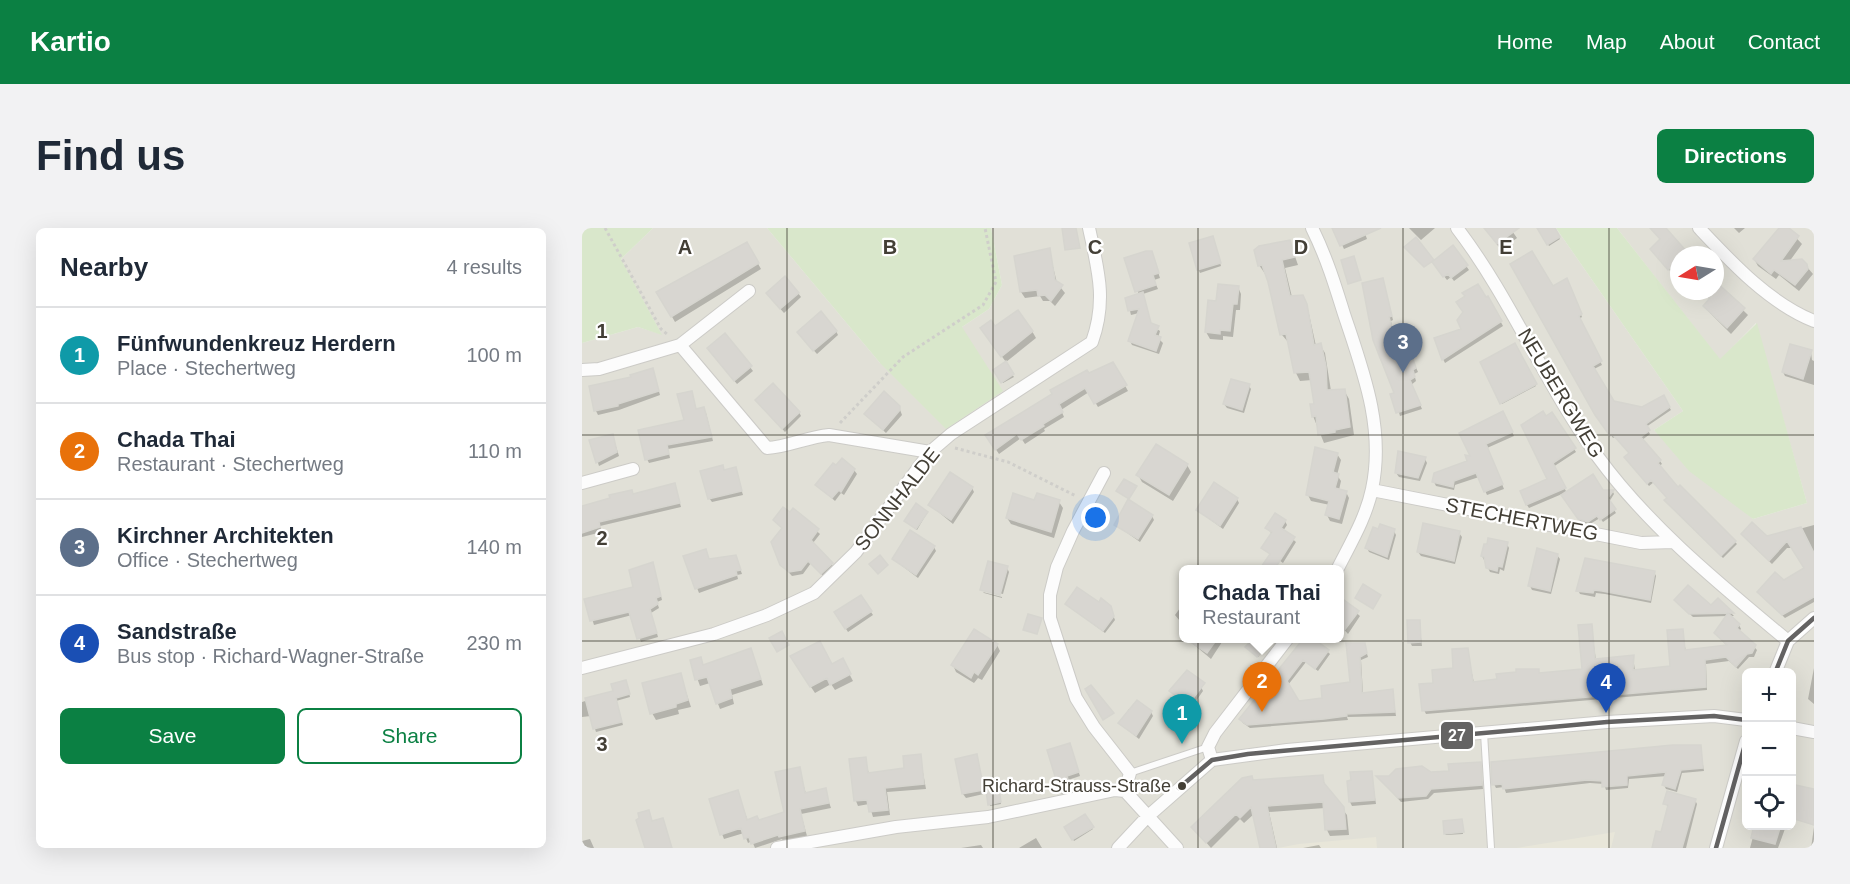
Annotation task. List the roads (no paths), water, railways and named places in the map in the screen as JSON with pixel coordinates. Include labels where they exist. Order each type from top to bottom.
[{"type":"street","name":"SONNHALDE","points":[[582,669],[714,634],[767,615],[814,592],[856,552],[930,452],[951,434],[1092,342],[1100,321],[1102,289],[1089,228]]},
{"type":"street","points":[[1312,228],[1323,250],[1369,394],[1376,438],[1372,490],[1359,527],[1340,565]]},
{"type":"street","name":"NEUBERGWEG","points":[[1457,228],[1485,264],[1578,428],[1622,488],[1673,542],[1788,641]]},
{"type":"street","points":[[1699,228],[1765,291],[1800,316],[1814,321]]},
{"type":"street","points":[[582,370],[599,369],[680,345],[749,291]]},
{"type":"street","points":[[680,345],[767,448],[782,447],[812,437],[829,435],[930,452]]},
{"type":"street","points":[[582,483],[633,469]]},
{"type":"street","points":[[1104,472],[1058,567],[1050,595],[1050,618],[1076,698],[1094,727],[1130,773],[1125,791]]},
{"type":"street","name":"STECHERTWEG","points":[[1372,490],[1641,543],[1673,542]]},
{"type":"street","points":[[1776,668],[1788,641],[1814,618]]},
{"type":"street","points":[[1212,760],[1208,747],[1215,733],[1285,643]]},
{"type":"street","points":[[1118,848],[1146,818],[1212,760],[1277,751],[1701,716],[1728,716],[1742,719]]},
{"type":"street","points":[[1796,729],[1814,732]]},
{"type":"street","points":[[1716,848],[1742,755]]},
{"type":"street","points":[[777,848],[896,827],[988,817],[1115,790],[1125,791],[1146,818],[1177,848]]},
{"type":"lane","points":[[1484,733],[1491,848]]},
{"type":"lane","points":[[1130,773],[1208,747]]},
{"type":"place","name":"Kirchner Architekten","points":[[1403,373]]},
{"type":"place","name":"Chada Thai","points":[[1262,712]]},
{"type":"place","name":"Sandstraße","points":[[1606,713]]},
{"type":"place","name":"Fünfwundenkreuz Herdern","points":[[1182,744]]},
{"type":"place","name":"Richard-Strauss-Straße","points":[[1182,786]]}]
